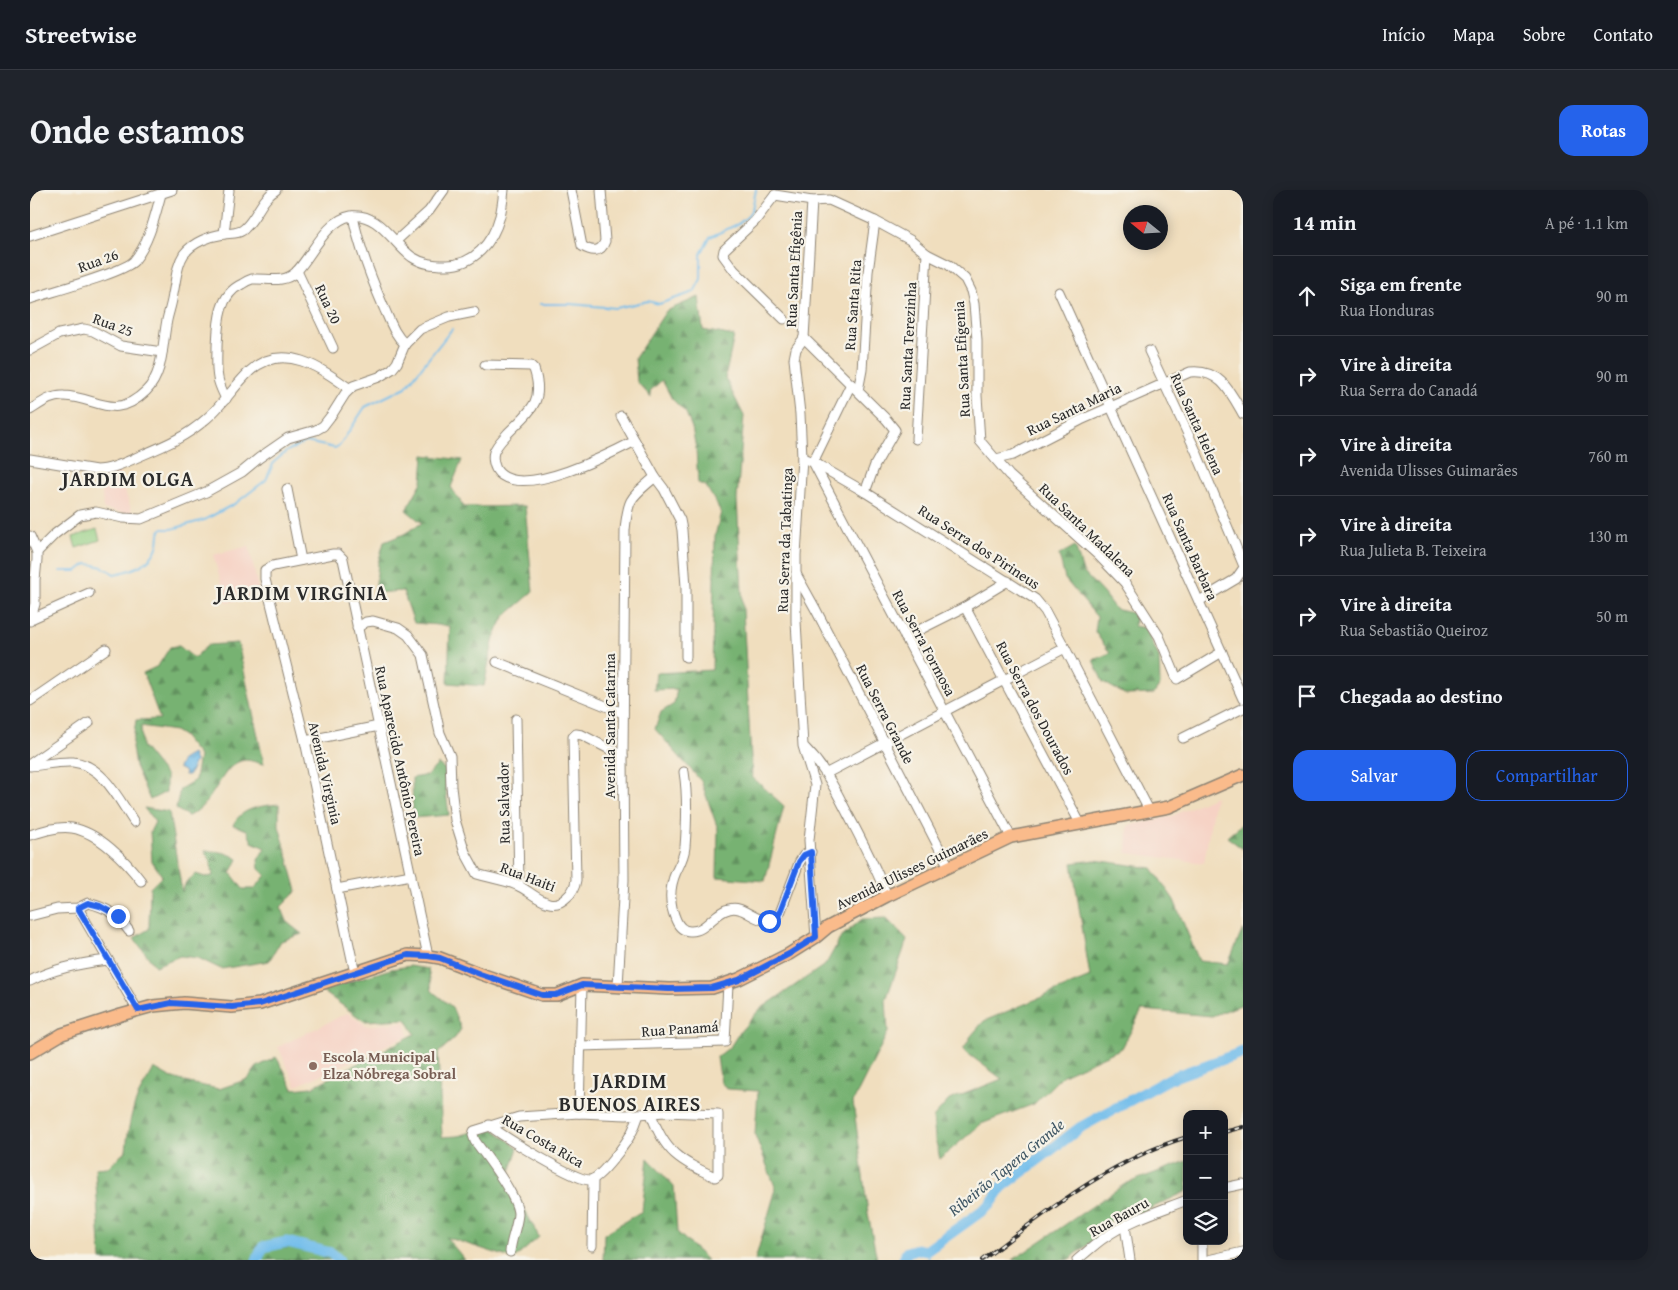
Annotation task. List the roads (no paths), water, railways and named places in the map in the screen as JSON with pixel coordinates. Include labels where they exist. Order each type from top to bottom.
[{"type":"main road","name":"Avenida Ulisses Guimarães","points":[[30,1053],[62,1034],[138,1010],[171,1003],[232,1007],[260,1004],[408,955],[440,958],[542,995],[556,995],[582,985],[677,989],[712,988],[739,980],[789,954],[828,927],[887,896],[1011,837],[1080,823],[1150,812],[1183,802],[1243,775]]},
{"type":"street","points":[[30,236],[172,190]]},
{"type":"street","points":[[224,234],[229,190]]},
{"type":"street","points":[[30,410],[54,397],[65,396],[106,407],[117,407],[138,398],[152,385],[159,369],[167,320],[181,260],[185,253],[192,246],[208,238],[240,232],[246,228],[267,197],[276,190]]},
{"type":"street","points":[[396,241],[429,211],[444,190]]},
{"type":"street","points":[[226,399],[216,367],[218,330],[219,317],[225,299],[233,289],[252,279],[288,278],[297,270],[318,242],[343,219],[353,216],[363,217],[376,223],[408,254],[423,263],[448,265],[468,261],[482,250],[495,229],[500,215],[504,190]]},
{"type":"street","points":[[571,190],[582,246],[590,251],[603,247],[605,240],[602,190]]},
{"type":"street","points":[[775,192],[755,221],[724,250],[723,255],[729,264],[784,319]]},
{"type":"street","name":"Rua Santa Efigenia","points":[[775,192],[812,201],[829,200],[875,221],[910,240],[927,254],[949,265],[966,279],[974,304],[978,340],[977,396],[980,440],[996,459]]},
{"type":"street","name":"Rua 26","points":[[30,299],[113,272],[133,262],[153,224],[162,194]]},
{"type":"street","name":"Rua Santa Efigênia","points":[[804,338],[812,201]]},
{"type":"street","points":[[353,216],[359,245],[378,295],[395,334],[405,344]]},
{"type":"street","name":"Rua Santa Rita","points":[[858,391],[862,370],[868,272],[875,221]]},
{"type":"street","name":"Rua Santa Terezinha","points":[[916,439],[927,254]]},
{"type":"street","name":"Rua 20","points":[[297,270],[333,348]]},
{"type":"street","name":"Rua Santa Barbara","points":[[1059,292],[1243,699]]},
{"type":"street","points":[[31,620],[35,604],[32,577],[37,552],[55,534],[80,515],[96,512],[123,518],[142,519],[220,484],[242,472],[288,438],[316,430],[323,426],[350,389],[357,384],[386,373],[397,363],[405,344],[414,333],[449,317],[474,312]]},
{"type":"street","name":"Rua 25","points":[[30,350],[59,334],[84,329],[93,331],[121,346],[162,352]]},
{"type":"street","points":[[804,338],[895,430],[876,465],[865,492]]},
{"type":"street","name":"Rua Serra da Tabatinga","points":[[804,338],[796,348],[794,364],[800,414],[802,458],[796,574],[796,621],[803,746],[815,785],[810,829],[816,937]]},
{"type":"street","name":"Rua Santa Helena","points":[[1149,351],[1195,449],[1243,564]]},
{"type":"street","points":[[30,459],[96,470],[106,469],[182,437],[207,418],[249,372],[267,360],[283,358],[298,360],[317,367],[350,389]]},
{"type":"street","points":[[485,365],[531,366],[538,381],[539,391],[536,403],[494,450],[493,458],[496,470],[504,477],[528,480],[557,476],[635,442]]},
{"type":"street","name":"Rua Santa Maria","points":[[996,459],[1013,454],[1110,406],[1190,372],[1199,371],[1215,376],[1225,385],[1243,414]]},
{"type":"street","points":[[813,462],[851,384]]},
{"type":"street","points":[[621,416],[654,477],[664,489],[682,530],[686,587],[686,657]]},
{"type":"street","name":"Rua Serra dos Pirineus","points":[[802,458],[813,462],[865,492],[1008,581],[1041,605],[1150,812]]},
{"type":"street","name":"Rua Santa Madalena","points":[[996,459],[1009,475],[1099,556],[1124,583],[1160,636],[1177,679],[1222,652]]},
{"type":"street","name":"Rua Serra Formosa","points":[[813,462],[1011,837]]},
{"type":"street","name":"Avenida Santa Catarina","points":[[618,986],[624,880],[622,756],[627,515],[631,498],[654,477]]},
{"type":"street","points":[[287,489],[302,560]]},
{"type":"street","points":[[30,536],[37,552]]},
{"type":"street","name":"Rua Aparecido Antônio Pereira","points":[[302,560],[338,554],[343,559],[347,571],[357,628],[428,956]]},
{"type":"street","name":"Avenida Virginia","points":[[302,560],[266,568],[264,572],[305,741],[355,973]]},
{"type":"street","points":[[1199,601],[1236,580],[1243,569]]},
{"type":"street","name":"Rua Serra Grande","points":[[796,574],[949,867]]},
{"type":"street","points":[[905,637],[965,607],[1008,581]]},
{"type":"street","points":[[31,620],[89,593]]},
{"type":"street","name":"Rua Serra dos Dourados","points":[[965,607],[1080,823]]},
{"type":"street","name":"Rua Haiti","points":[[357,628],[366,622],[373,621],[398,628],[408,635],[423,655],[440,733],[450,756],[450,786],[453,808],[465,852],[477,874],[519,886],[536,898],[548,903],[563,901],[567,898],[575,887],[574,735],[582,735],[622,756]]},
{"type":"street","points":[[827,773],[1065,648]]},
{"type":"street","points":[[30,700],[106,649]]},
{"type":"street","points":[[497,662],[623,713]]},
{"type":"street","points":[[1183,738],[1243,708]]},
{"type":"street","name":"Rua Salvador","points":[[516,719],[519,886]]},
{"type":"street","points":[[30,765],[89,724]]},
{"type":"street","points":[[305,741],[379,726]]},
{"type":"street","points":[[803,746],[827,773],[876,867],[887,896]]},
{"type":"street","points":[[30,765],[72,762],[93,769],[107,783],[134,822]]},
{"type":"street","points":[[684,772],[688,794],[685,850],[673,881],[671,895],[674,915],[682,929],[690,931],[700,929],[729,908],[737,908],[763,921],[775,919],[780,913],[799,862],[804,855],[811,852]]},
{"type":"street","points":[[30,835],[60,828],[72,828],[80,831],[98,840],[110,849],[129,866],[141,881]]},
{"type":"street","points":[[337,889],[411,875]]},
{"type":"street","points":[[30,916],[57,909],[78,908],[88,903],[100,906],[118,916],[129,931]]},
{"type":"street","points":[[78,908],[138,1010]]},
{"type":"street","points":[[30,981],[46,973],[87,962],[108,960]]},
{"type":"street","name":"Rua Panamá","points":[[580,1046],[726,1042],[728,984]]},
{"type":"street","points":[[579,1113],[582,985]]},
{"type":"street","points":[[510,1252],[518,1217],[517,1208],[511,1194],[475,1141],[473,1135],[475,1130],[519,1117],[579,1113],[652,1114],[665,1112],[718,1114],[718,1175],[715,1177],[682,1160],[671,1150],[660,1136],[652,1114]]},
{"type":"street","name":"Rua Costa Rica","points":[[489,1125],[514,1143],[570,1173],[582,1179],[593,1179],[598,1177],[626,1141],[636,1124],[639,1114]]},
{"type":"street","points":[[592,1246],[593,1179]]},
{"type":"street","points":[[1228,1187],[1243,1184]]},
{"type":"street","name":"Rua Bauru","points":[[1077,1260],[1106,1236],[1144,1216],[1183,1204]]},
{"type":"street","points":[[1125,1226],[1130,1260]]},
{"type":"street","points":[[1202,1245],[1202,1260]]},
{"type":"street","points":[[1208,1260],[1243,1252]]},
{"type":"water","points":[[192,754],[195,761],[189,775],[185,775],[184,771],[178,768],[182,760]]},
{"type":"waterway","points":[[540,304],[571,304],[616,308],[648,301],[659,304],[694,292],[701,279],[701,254],[710,237],[738,224],[747,217],[752,209],[756,190]]},
{"type":"waterway","points":[[60,571],[77,571],[86,564],[101,566],[114,574],[135,568],[152,557],[158,544],[161,529],[172,529],[204,520],[236,503],[266,480],[274,462],[287,451],[306,442],[335,448],[340,445],[365,407],[406,387],[452,329]]},
{"type":"waterway","name":"Ribeirão Tapera Grande","points":[[903,1260],[907,1252],[917,1249],[926,1251],[990,1205],[1002,1187],[1081,1127],[1171,1078],[1243,1052]]},
{"type":"waterway","name":"Ribeirão Tapera Grande","points":[[257,1260],[263,1247],[287,1242],[331,1253],[339,1260]]},
{"type":"waterway","points":[[926,1251],[929,1260]]},
{"type":"railway","points":[[1228,1131],[1243,1127]]},
{"type":"railway","points":[[982,1260],[1054,1206],[1105,1174],[1131,1159],[1183,1138]]},
{"type":"place","name":"Escola Municipal Elza Nóbrega Sobral","points":[[313,1066]]},
{"type":"district","name":"JARDIM OLGA","points":[[128,479]]},
{"type":"district","name":"JARDIM VIRGÍNIA","points":[[302,593]]},
{"type":"district","name":"JARDIM BUENOS AIRES","points":[[630,1092]]}]
